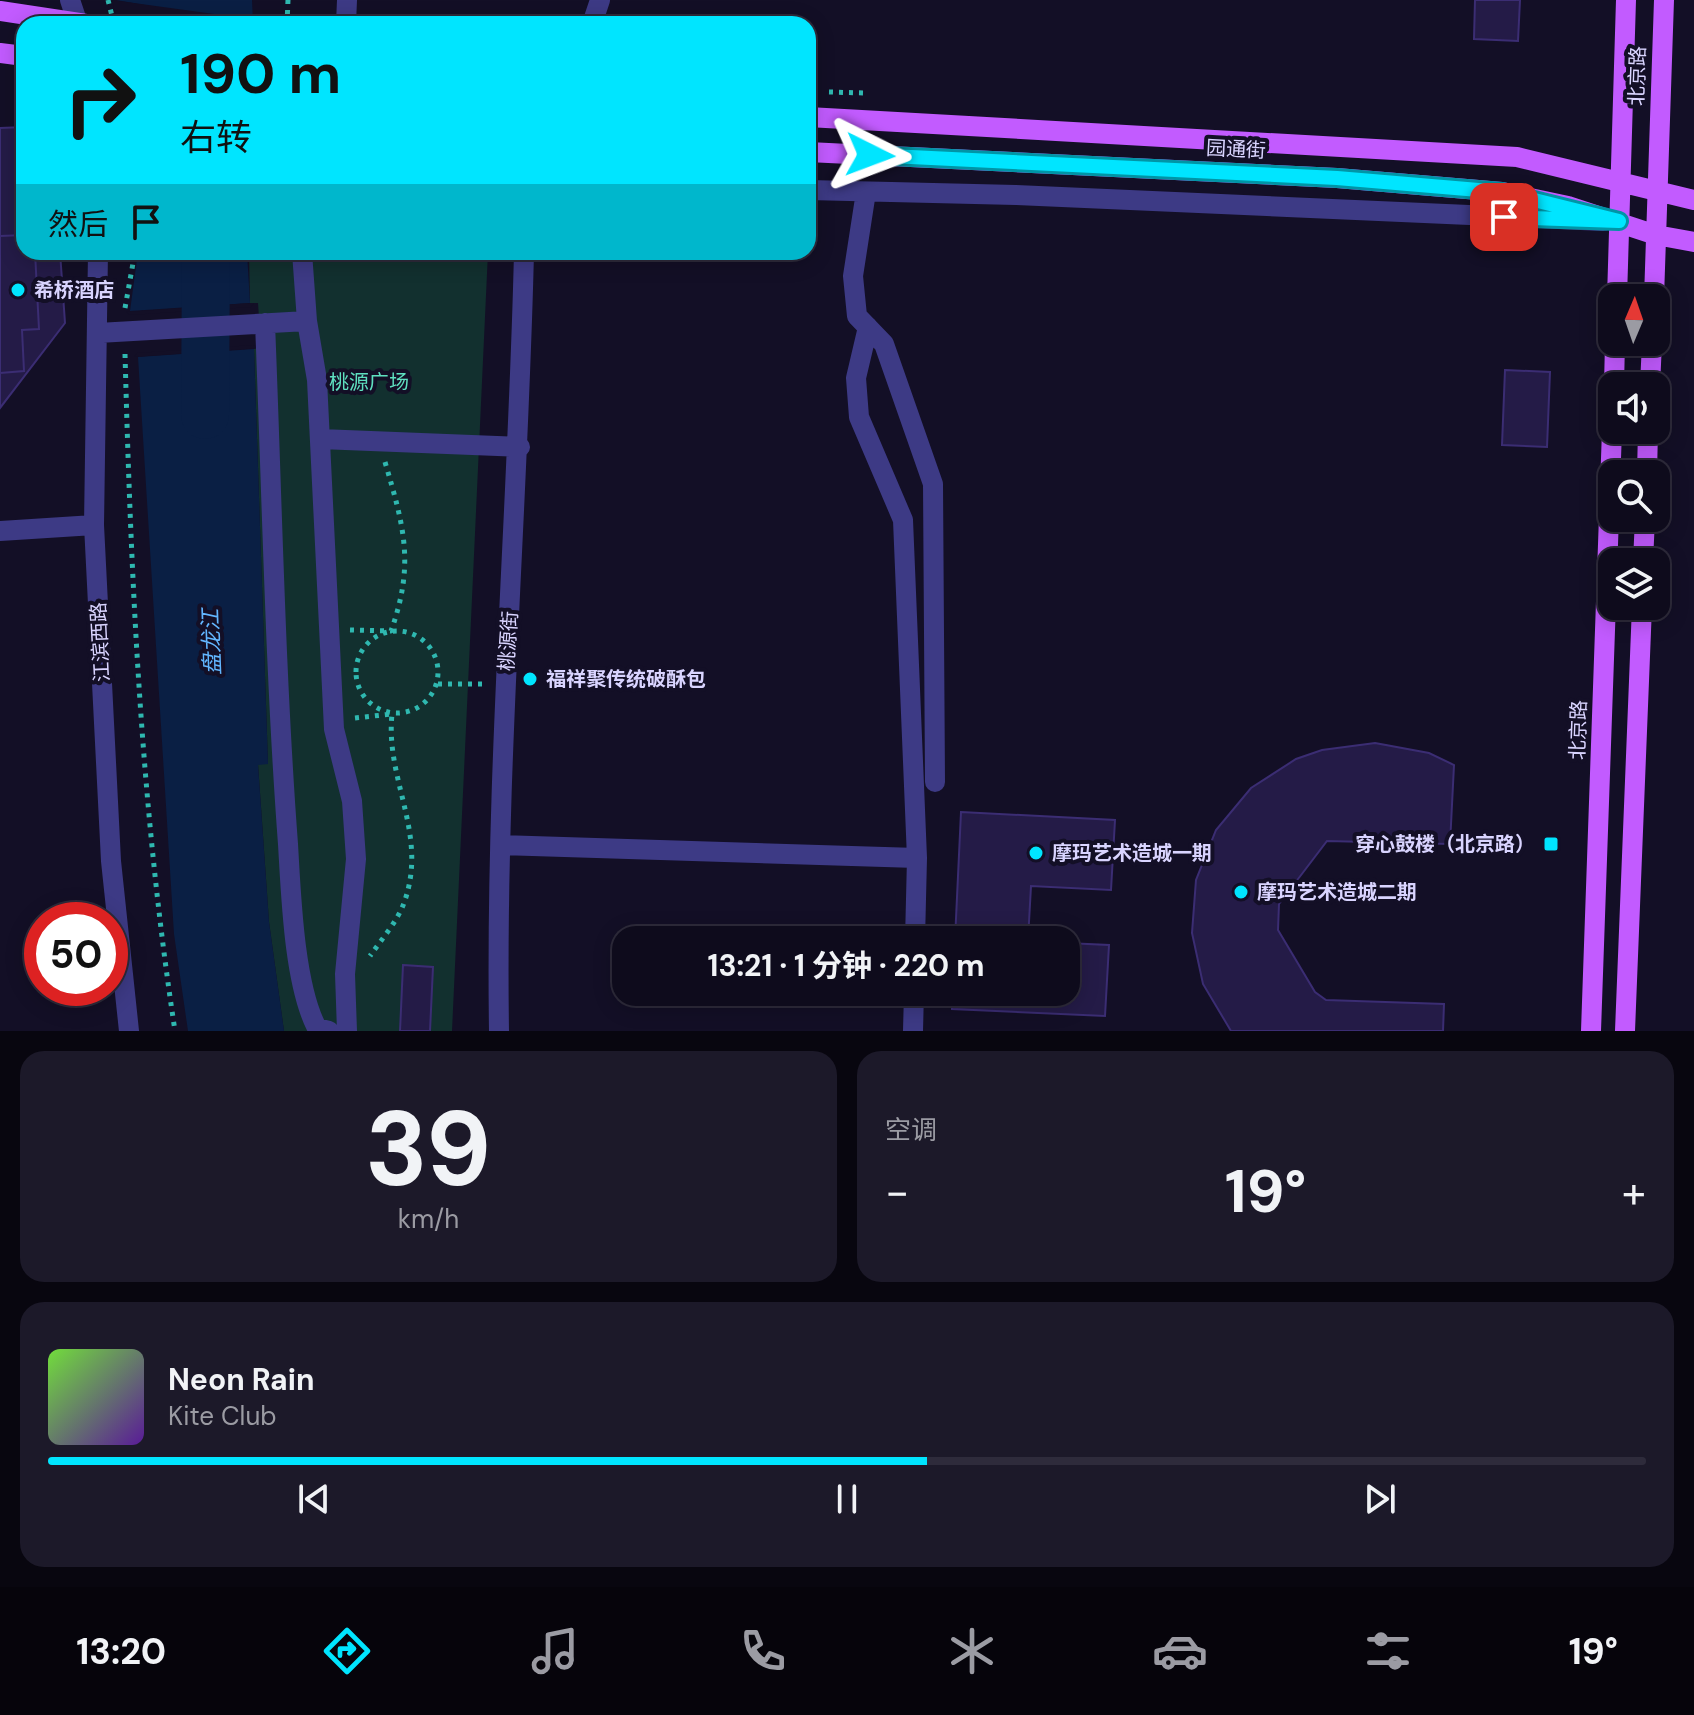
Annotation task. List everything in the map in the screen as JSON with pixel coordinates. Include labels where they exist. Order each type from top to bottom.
[{"type":"main road","name":"北京路","points":[[1617,284],[1626,0]]},
{"type":"main road","name":"北京路","points":[[1654,284],[1664,0]]},
{"type":"main road","points":[[0,11],[33,16]]},
{"type":"main road","name":"园通街","points":[[816,117],[1339,144],[1517,157],[1694,200]]},
{"type":"main road","name":"园通街","points":[[816,152],[1337,178],[1502,192],[1619,221],[1656,235],[1694,242]]},
{"type":"main road","name":"北京路","points":[[1591,1031],[1612,444]]},
{"type":"main road","points":[[1625,1031],[1641,620]]},
{"type":"street","points":[[816,190],[1619,221]]},
{"type":"street","points":[[866,192],[853,276],[857,316],[884,344],[933,484],[935,782]]},
{"type":"street","name":"江滨西路","points":[[98,260],[94,525],[111,861],[129,1031]]},
{"type":"street","points":[[303,260],[307,321],[317,380],[333,719],[352,801],[356,859],[345,998],[347,1031]]},
{"type":"street","name":"桃源街","points":[[499,1031],[505,685],[520,447],[524,260]]},
{"type":"street","points":[[98,333],[307,321]]},
{"type":"street","points":[[262,323],[282,772],[291,892],[307,1010],[317,1028],[329,1031]]},
{"type":"street","points":[[868,327],[856,378],[859,417],[903,520],[917,858],[915,926]]},
{"type":"street","points":[[320,439],[520,447]]},
{"type":"street","points":[[0,531],[94,525]]},
{"type":"street","points":[[501,845],[917,858]]},
{"type":"street","points":[[913,1031],[914,1006]]},
{"type":"path","points":[[822,92],[866,93]]},
{"type":"path","points":[[133,260],[125,296],[129,512],[155,891],[175,1031]]},
{"type":"path","points":[[378,441],[405,529],[402,586],[391,631],[364,647],[355,674],[366,701],[392,714]]},
{"type":"path","points":[[329,630],[391,631],[417,635],[436,656],[438,684],[420,707],[392,714],[333,719]]},
{"type":"path","points":[[438,684],[505,685]]},
{"type":"path","points":[[345,998],[403,907],[413,874],[413,843],[392,758],[392,714]]},
{"type":"green space","name":"桃源广场","points":[[249,260],[488,260],[452,1031],[284,1031],[269,922],[258,764],[268,764],[254,349],[261,347],[258,303],[250,303]]},
{"type":"water","points":[[116,0],[252,0],[253,16],[207,16]]},
{"type":"water","points":[[137,260],[247,260],[250,303],[130,311]]},
{"type":"water","points":[[254,349],[268,764],[258,765],[269,922],[284,1031],[188,1031],[174,934],[138,357]]},
{"type":"pier","points":[[112,0],[228,16],[116,16]]},
{"type":"pier","points":[[254,303],[251,307],[130,315],[126,312]]},
{"type":"pier","points":[[254,345],[258,348],[134,357],[137,353]]},
{"type":"building","points":[[1475,0],[1520,0],[1518,41],[1474,39]]},
{"type":"building","points":[[16,127],[16,260],[61,260],[65,323],[0,408],[0,128]]},
{"type":"building","name":"希桥酒店","points":[[16,235],[16,260],[35,260],[39,329],[22,330],[24,371],[0,373],[0,236]]},
{"type":"building","points":[[1505,370],[1550,372],[1547,447],[1502,445]]},
{"type":"building","name":"摩玛艺术造城二期","points":[[1375,743],[1429,753],[1454,765],[1450,844],[1327,841],[1279,904],[1278,930],[1315,992],[1326,1000],[1444,1004],[1443,1031],[1231,1031],[1203,984],[1192,933],[1196,880],[1216,830],[1251,788],[1296,759],[1322,750]]},
{"type":"building","name":"摩玛艺术造城一期","points":[[961,812],[1115,820],[1111,890],[1031,886],[1029,926],[956,926]]},
{"type":"building","points":[[1080,944],[1109,945],[1105,1016],[952,1009],[952,1006],[1080,1006]]},
{"type":"building","points":[[403,965],[433,967],[430,1031],[400,1031]]},
{"type":"waterway","name":"盘龙江","points":[[205,415],[206,260]]},
{"type":"place","name":"希桥酒店","points":[[18,290]]},
{"type":"place","name":"福祥聚传统破酥包","points":[[530,679]]},
{"type":"place","name":"穿心鼓楼（北京路）","points":[[1551,844]]},
{"type":"place","name":"摩玛艺术造城一期","points":[[1036,853]]},
{"type":"place","name":"摩玛艺术造城二期","points":[[1241,892]]},
{"type":"route","points":[[870,155],[1337,178],[1502,192],[1619,221],[1504,217]]}]
